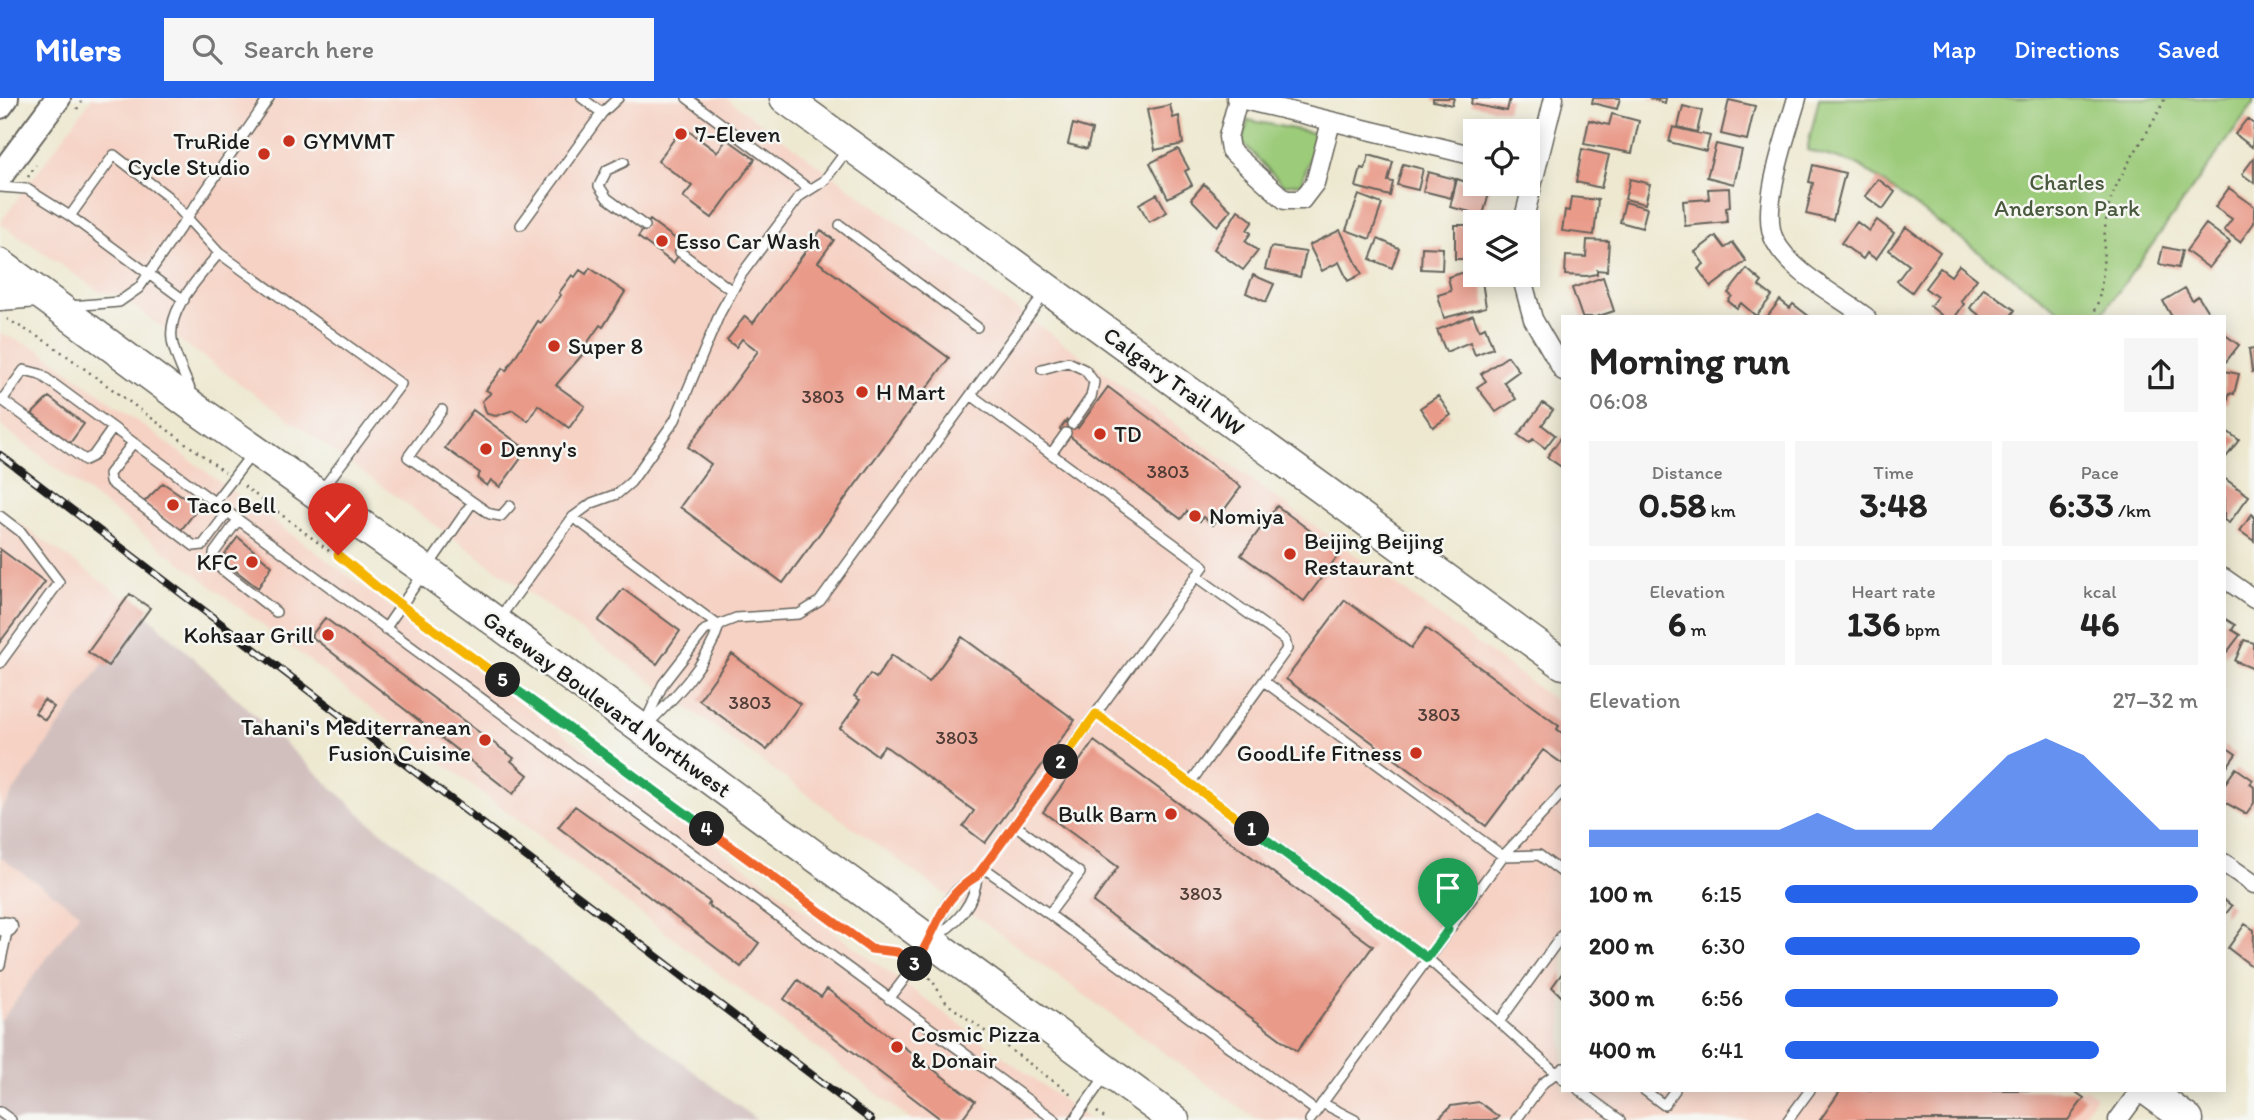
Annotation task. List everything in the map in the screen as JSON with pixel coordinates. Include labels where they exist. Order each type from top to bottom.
[{"type":"highway","name":"Calgary Trail NW","points":[[785,98],[1561,663]]},
{"type":"highway","name":"Gateway Boulevard Northwest","points":[[0,264],[199,411],[424,569],[641,730],[922,953],[1109,1071],[1174,1120]]},
{"type":"highway","points":[[0,295],[48,300]]},
{"type":"highway","points":[[2150,1092],[2188,1120]]},
{"type":"main road","points":[[0,106],[6,98]]},
{"type":"main road","points":[[0,176],[67,104]]},
{"type":"street","points":[[1331,121],[1311,192],[1302,200],[1285,201],[1230,150],[1228,137],[1237,98],[1309,107],[1331,121],[1463,153]]},
{"type":"street","points":[[1540,144],[1554,98]]},
{"type":"street","points":[[1797,98],[1770,207],[1773,238],[1797,266],[1863,315]]},
{"type":"street","points":[[1524,287],[1528,305],[1548,350],[1561,368]]},
{"type":"street","points":[[2226,579],[2254,599]]},
{"type":"street","points":[[2226,864],[2254,884]]},
{"type":"street","points":[[2118,1120],[2139,1092]]},
{"type":"lane","points":[[48,300],[119,302],[129,297],[149,274],[269,98]]},
{"type":"lane","points":[[582,98],[602,113]]},
{"type":"lane","points":[[521,225],[602,113],[618,98]]},
{"type":"lane","points":[[687,98],[809,188]]},
{"type":"lane","points":[[496,624],[573,517],[592,503],[625,488],[668,432],[731,290],[800,196],[824,181],[850,146]]},
{"type":"lane","points":[[70,216],[114,155],[167,196],[219,253],[401,384],[318,495]]},
{"type":"lane","points":[[624,162],[607,170],[599,186],[607,198],[645,226]]},
{"type":"lane","points":[[0,187],[27,188],[70,216],[184,300]]},
{"type":"lane","points":[[840,225],[978,327]]},
{"type":"lane","points":[[680,252],[731,290]]},
{"type":"lane","points":[[199,411],[172,343],[174,319],[184,300],[219,253]]},
{"type":"lane","points":[[641,730],[663,684],[696,637],[705,630],[736,618],[799,614],[813,607],[1048,289]]},
{"type":"lane","points":[[1042,369],[1068,362],[1084,370],[1094,382],[1091,397],[1072,424]]},
{"type":"lane","points":[[113,428],[93,456],[85,460],[2,400],[24,370],[40,374],[1055,1120]]},
{"type":"lane","points":[[890,999],[922,953],[941,911],[961,886],[977,876],[984,867],[1204,566],[971,395]]},
{"type":"lane","points":[[442,410],[408,457],[495,517],[501,516],[510,506]]},
{"type":"lane","points":[[1051,454],[1066,433]]},
{"type":"lane","points":[[133,443],[109,474],[110,482],[194,546],[203,545],[228,513]]},
{"type":"lane","points":[[214,503],[255,451]]},
{"type":"lane","points":[[385,629],[472,503]]},
{"type":"lane","points":[[0,516],[21,532],[59,582],[0,663]]},
{"type":"lane","points":[[573,517],[719,626]]},
{"type":"lane","points":[[238,520],[214,553],[214,563],[276,612]]},
{"type":"lane","points":[[1191,783],[1286,654],[1284,640],[1196,576]]},
{"type":"lane","points":[[641,730],[678,694],[713,644],[719,626]]},
{"type":"lane","points":[[1265,682],[1503,856],[1539,855],[1561,872]]},
{"type":"lane","points":[[1096,714],[1427,958],[1560,1073],[1539,1088],[1516,1120]]},
{"type":"lane","points":[[1310,1120],[1503,856],[1561,794]]},
{"type":"lane","points":[[1015,825],[1080,873],[1049,914]]},
{"type":"lane","points":[[984,867],[1319,1107],[1355,1120]]},
{"type":"lane","points":[[922,953],[954,924],[976,894],[977,876]]},
{"type":"lane","points":[[0,965],[4,927]]},
{"type":"lane","points":[[1499,1022],[1561,937]]},
{"type":"lane","points":[[1074,1120],[1109,1071]]},
{"type":"lane","points":[[1582,1092],[1620,1120]]},
{"type":"lane","points":[[1647,1092],[1664,1105],[1674,1092]]},
{"type":"lane","points":[[1788,1120],[1809,1092]]},
{"type":"lane","points":[[0,1112],[11,1120]]},
{"type":"path","points":[[67,104],[85,98]]},
{"type":"path","points":[[2093,315],[2099,298],[2102,232],[2112,198],[2165,98]]},
{"type":"path","points":[[0,317],[41,338],[233,478],[401,606],[871,949],[922,953],[942,998],[949,1005],[1107,1120]]},
{"type":"shaded area","points":[[92,98],[726,98],[1561,705],[1561,1092],[2091,1092],[2096,1096],[2079,1120],[1257,1120],[116,294],[100,292],[0,223]]},
{"type":"shaded area","points":[[0,333],[40,350],[1090,1120],[911,1120],[0,425]]},
{"type":"shaded area","points":[[0,510],[141,609],[0,811]]},
{"type":"shaded area","points":[[141,609],[368,821],[757,1120],[0,1120],[0,1022],[80,913],[0,857],[0,811]]},
{"type":"shaded area","points":[[0,857],[81,913],[0,1022]]},
{"type":"green space","name":"Charles Anderson Park","points":[[1819,98],[2254,98],[2254,103],[2101,315],[2065,315],[1859,165],[1807,150]]},
{"type":"green space","points":[[1248,120],[1319,134],[1301,183],[1283,185],[1242,142]]},
{"type":"building","points":[[1433,98],[1454,98],[1452,105],[1433,101]]},
{"type":"building","points":[[1472,98],[1510,98],[1507,111],[1471,104]]},
{"type":"building","points":[[1593,98],[1620,98],[1617,109],[1592,103]]},
{"type":"building","points":[[1649,98],[1666,98],[1665,103]]},
{"type":"building","points":[[1729,100],[1755,106],[1747,140],[1721,134]]},
{"type":"building","points":[[1170,105],[1173,118],[1179,116],[1183,144],[1155,150],[1147,110]]},
{"type":"building","points":[[1683,106],[1702,111],[1697,132],[1678,127]]},
{"type":"building","points":[[1612,114],[1639,121],[1632,153],[1584,144],[1589,120],[1609,125]]},
{"type":"building","points":[[2247,119],[2254,124],[2252,147],[2235,134]]},
{"type":"building","points":[[1073,124],[1092,130],[1087,149],[1068,144]]},
{"type":"building","points":[[683,127],[717,152],[727,139],[755,159],[712,218],[683,197],[692,186],[658,161]]},
{"type":"building","points":[[1673,127],[1710,136],[1706,151],[1669,142]]},
{"type":"building","points":[[1716,144],[1742,150],[1734,184],[1707,177]]},
{"type":"building","points":[[1178,149],[1189,169],[1185,171],[1192,185],[1168,198],[1150,163]]},
{"type":"building","points":[[1582,149],[1609,155],[1601,188],[1576,182]]},
{"type":"building","points":[[1369,155],[1393,162],[1388,181],[1393,182],[1390,196],[1356,187],[1361,168],[1365,169]]},
{"type":"building","points":[[2254,158],[2254,183],[2242,174]]},
{"type":"building","points":[[1403,164],[1423,169],[1418,190],[1397,185]]},
{"type":"building","points":[[1813,165],[1845,173],[1833,220],[1806,214],[1813,183],[1809,182]]},
{"type":"building","points":[[1428,172],[1455,179],[1451,198],[1423,191]]},
{"type":"building","points":[[1457,179],[1463,181],[1463,196],[1488,196],[1484,210],[1450,207]]},
{"type":"building","points":[[1630,179],[1650,184],[1645,204],[1625,199]]},
{"type":"building","points":[[1878,179],[1895,192],[1883,209],[1865,196]]},
{"type":"building","points":[[1204,184],[1231,210],[1217,226],[1191,199]]},
{"type":"building","points":[[1729,188],[1730,207],[1726,208],[1727,222],[1685,226],[1683,201],[1709,199],[1708,189]]},
{"type":"building","points":[[2229,188],[2254,206],[2254,223],[2240,242],[2224,230],[2232,219],[2215,207]]},
{"type":"building","points":[[1157,194],[1167,212],[1149,222],[1139,204]]},
{"type":"building","points":[[1359,195],[1382,204],[1370,239],[1346,230]]},
{"type":"building","points":[[1571,197],[1598,200],[1594,235],[1562,231],[1565,210],[1569,211]]},
{"type":"building","points":[[1625,202],[1647,208],[1642,228],[1620,222]]},
{"type":"building","points":[[1238,210],[1253,221],[1247,230],[1251,233],[1245,241],[1258,251],[1243,270],[1214,249]]},
{"type":"building","name":"Esso Car Wash","points":[[650,220],[685,246],[673,263],[638,237]]},
{"type":"building","points":[[1877,220],[1894,233],[1876,259],[1867,253],[1863,259],[1841,243],[1857,222],[1869,231]]},
{"type":"building","points":[[2206,224],[2230,242],[2209,268],[2186,251]]},
{"type":"building","points":[[1455,225],[1463,225],[1463,259],[1455,259]]},
{"type":"building","points":[[1906,227],[1940,252],[1912,292],[1897,281],[1909,265],[1889,250]]},
{"type":"building","points":[[821,230],[834,240],[818,262],[949,358],[783,583],[680,507],[711,464],[688,447],[758,351],[742,339],[736,347],[727,340],[745,316],[753,323]]},
{"type":"building","points":[[1340,230],[1362,274],[1348,281],[1339,262],[1322,271],[1309,245]]},
{"type":"building","points":[[1716,236],[1725,248],[1733,243],[1746,261],[1711,287],[1698,269],[1704,264],[1695,252]]},
{"type":"building","points":[[1378,239],[1399,248],[1392,268],[1370,259]]},
{"type":"building","points":[[1587,240],[1609,241],[1607,271],[1597,270],[1597,274],[1586,276],[1565,275],[1566,256],[1586,257]]},
{"type":"building","points":[[1271,247],[1306,252],[1300,277],[1265,269]]},
{"type":"building","points":[[1422,247],[1443,248],[1442,270],[1421,269]]},
{"type":"building","points":[[2163,247],[2182,251],[2178,268],[2159,264]]},
{"type":"building","points":[[1959,265],[1977,279],[1961,301],[1964,304],[1956,315],[1941,315],[1930,306],[1937,297],[1925,288],[1940,268],[1951,276]]},
{"type":"building","name":"Super 8","points":[[590,268],[625,292],[603,327],[600,325],[581,352],[583,354],[556,385],[585,406],[569,428],[538,405],[528,421],[513,410],[496,416],[487,414],[482,401],[491,393],[486,390],[503,368],[506,371],[538,321],[541,323],[561,295],[559,293],[572,275],[575,277],[580,270],[586,274]]},
{"type":"building","points":[[1747,269],[1762,282],[1759,286],[1772,296],[1755,315],[1741,303],[1737,308],[1728,301],[1732,296],[1728,293]]},
{"type":"building","points":[[1463,273],[1463,287],[1483,287],[1486,307],[1444,318],[1438,295],[1451,291],[1448,277]]},
{"type":"building","points":[[1253,275],[1274,284],[1266,302],[1246,293]]},
{"type":"building","points":[[1603,277],[1614,311],[1602,315],[1581,315],[1572,288]]},
{"type":"building","points":[[1984,288],[2015,310],[2011,315],[1979,315],[1970,308]]},
{"type":"building","points":[[2185,288],[2192,300],[2198,296],[2210,315],[2171,315],[2163,301]]},
{"type":"building","points":[[1780,300],[1790,308],[1793,304],[1807,315],[1769,315]]},
{"type":"building","points":[[1473,315],[1479,330],[1485,327],[1493,348],[1475,355],[1470,342],[1446,352],[1437,330]]},
{"type":"building","points":[[2226,335],[2239,345],[2226,361]]},
{"type":"building","points":[[2254,348],[2254,372],[2252,372],[2249,349]]},
{"type":"building","points":[[1508,356],[1519,371],[1504,382],[1516,399],[1496,412],[1477,387],[1486,381],[1481,374]]},
{"type":"building","points":[[2226,371],[2239,374],[2234,394],[2229,393],[2227,403]]},
{"type":"building","points":[[1108,387],[1241,487],[1213,525],[1203,517],[1200,521],[1187,511],[1181,519],[1060,429],[1067,420],[1078,428]]},
{"type":"building","points":[[1438,396],[1451,415],[1433,427],[1420,408]]},
{"type":"building","points":[[49,397],[84,424],[70,443],[32,414]]},
{"type":"building","points":[[1543,403],[1553,410],[1542,425],[1555,435],[1545,448],[1533,439],[1529,443],[1518,435]]},
{"type":"building","name":"Denny's","points":[[473,410],[527,450],[500,487],[491,480],[487,486],[477,478],[480,473],[445,448]]},
{"type":"building","points":[[2226,430],[2239,440],[2226,457]]},
{"type":"building","points":[[1561,438],[1561,467],[1547,457]]},
{"type":"building","points":[[2226,479],[2249,496],[2229,523],[2226,521]]},
{"type":"building","points":[[163,483],[199,507],[181,530],[144,502]]},
{"type":"building","name":"Beijing Beijing Restaurant","points":[[1277,506],[1340,553],[1304,601],[1241,555]]},
{"type":"building","points":[[2252,514],[2254,516],[2254,541],[2240,531]]},
{"type":"building","points":[[238,537],[272,566],[258,588],[221,559]]},
{"type":"building","points":[[0,549],[45,582],[0,642]]},
{"type":"building","points":[[623,589],[680,631],[657,664],[598,621]]},
{"type":"building","points":[[130,594],[150,608],[108,666],[88,652]]},
{"type":"building","points":[[1345,600],[1411,648],[1426,628],[1559,726],[1557,729],[1561,732],[1561,763],[1543,750],[1486,826],[1286,679]]},
{"type":"building","points":[[325,618],[514,758],[511,761],[528,775],[513,794],[311,636]]},
{"type":"building","points":[[2226,619],[2235,625],[2232,630],[2240,635],[2226,653]]},
{"type":"building","points":[[962,637],[1075,720],[985,843],[963,826],[974,811],[888,748],[884,746],[877,755],[840,728],[860,700],[854,696],[870,674],[876,678],[892,655],[929,682]]},
{"type":"building","points":[[2244,640],[2254,643],[2254,669],[2235,661]]},
{"type":"building","points":[[732,654],[800,704],[767,750],[699,700]]},
{"type":"building","points":[[44,700],[54,707],[45,720],[35,713]]},
{"type":"building","points":[[1094,741],[1373,946],[1297,1051],[1093,902],[1118,867],[1043,812]]},
{"type":"building","points":[[2226,747],[2236,754],[2226,768]]},
{"type":"building","points":[[2236,768],[2253,780],[2250,784],[2254,787],[2254,803],[2246,814],[2226,803],[2226,782]]},
{"type":"building","points":[[575,806],[710,902],[708,905],[759,943],[741,967],[558,827]]},
{"type":"building","points":[[2226,902],[2232,906],[2226,914]]},
{"type":"building","points":[[2245,924],[2254,930],[2253,967],[2228,948]]},
{"type":"building","points":[[1561,975],[1561,996],[1552,987]]},
{"type":"building","points":[[798,980],[821,997],[827,989],[975,1101],[961,1120],[942,1120],[784,999]]},
{"type":"building","points":[[1840,1092],[2076,1092],[2084,1098],[2068,1120],[1820,1120]]},
{"type":"building","points":[[1479,1102],[1499,1117],[1496,1120],[1437,1120],[1451,1106]]},
{"type":"railway","points":[[0,455],[871,1120]]},
{"type":"place","name":"7-Eleven","points":[[681,134]]},
{"type":"place","name":"GYMVMT","points":[[289,141]]},
{"type":"place","name":"TruRide Cycle Studio","points":[[264,154]]},
{"type":"place","name":"Esso Car Wash","points":[[662,241]]},
{"type":"place","name":"Super 8","points":[[554,346]]},
{"type":"place","name":"H Mart","points":[[862,392]]},
{"type":"place","name":"TD","points":[[1100,434]]},
{"type":"place","name":"Denny's","points":[[486,449]]},
{"type":"place","name":"Taco Bell","points":[[173,505]]},
{"type":"place","name":"Nomiya","points":[[1195,516]]},
{"type":"place","name":"Beijing Beijing Restaurant","points":[[1290,554]]},
{"type":"place","name":"KFC","points":[[252,562]]},
{"type":"place","name":"Kohsaar Grill","points":[[328,635]]},
{"type":"place","name":"Tahani's Mediterranean Fusion Cuisine","points":[[485,740]]},
{"type":"place","name":"GoodLife Fitness","points":[[1416,753]]},
{"type":"place","name":"Bulk Barn","points":[[1171,814]]},
{"type":"place","name":"Cosmic Pizza & Donair","points":[[897,1047]]},
{"type":"route","points":[[338,555],[383,592],[871,949],[897,952],[914,965],[930,942],[941,911],[961,886],[977,876],[1096,714],[1427,958],[1448,930]]}]
